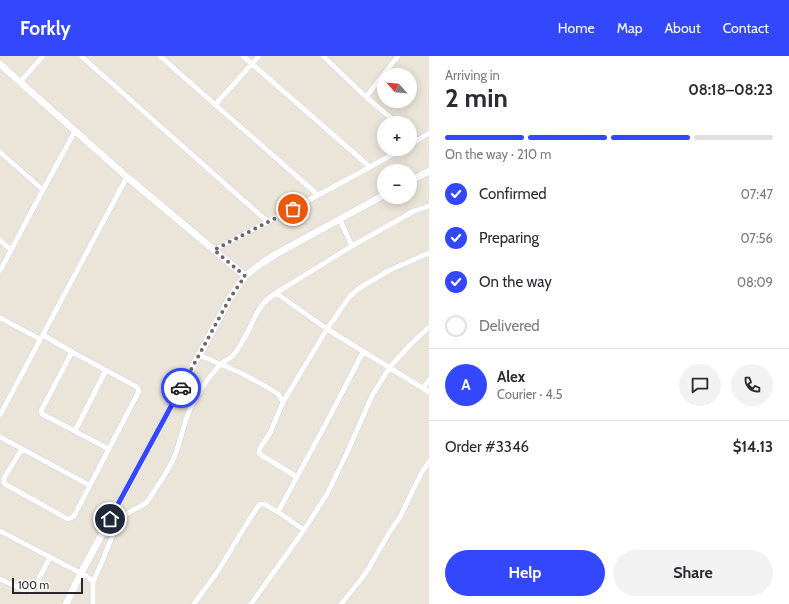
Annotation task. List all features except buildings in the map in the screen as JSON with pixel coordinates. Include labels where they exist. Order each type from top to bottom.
[{"type":"street","points":[[20,82],[43,56]]},
{"type":"street","points":[[81,56],[268,222]]},
{"type":"street","points":[[160,56],[318,195]]},
{"type":"street","points":[[243,56],[370,167]]},
{"type":"street","points":[[215,105],[259,56]]},
{"type":"street","points":[[323,56],[366,97],[389,116]]},
{"type":"street","points":[[329,61],[333,56]]},
{"type":"street","points":[[366,97],[398,56]]},
{"type":"street","points":[[0,64],[127,177],[245,276]]},
{"type":"street","points":[[0,271],[75,131]]},
{"type":"street","points":[[417,140],[429,133]]},
{"type":"street","points":[[0,152],[43,190]]},
{"type":"street","points":[[214,250],[390,156]]},
{"type":"street","points":[[417,177],[429,171]]},
{"type":"street","points":[[0,415],[127,177]]},
{"type":"street","points":[[66,604],[81,573],[230,298],[245,276],[276,254],[377,199]]},
{"type":"street","points":[[92,604],[93,582],[119,522],[131,510],[143,506],[147,502],[173,460],[189,411],[200,392],[221,364],[236,352],[244,340],[254,318],[267,298],[352,246],[414,211],[429,206]]},
{"type":"street","points":[[340,220],[352,246]]},
{"type":"street","points":[[0,240],[11,250]]},
{"type":"street","points":[[296,477],[259,454],[260,448],[270,433],[283,402],[326,330],[350,296],[359,288],[396,268],[429,253]]},
{"type":"street","points":[[276,293],[326,330],[429,392]]},
{"type":"street","points":[[0,318],[72,352],[137,387],[139,391],[74,516],[71,518],[66,518],[4,483],[4,478],[22,449]]},
{"type":"street","points":[[251,604],[304,530],[327,494],[346,455],[369,401],[389,368],[429,327]]},
{"type":"street","points":[[72,352],[42,410],[42,414],[109,449]]},
{"type":"street","points":[[278,512],[328,421],[363,352]]},
{"type":"street","points":[[199,355],[241,373],[278,394],[283,402]]},
{"type":"street","points":[[75,431],[106,370]]},
{"type":"street","points":[[423,388],[429,380]]},
{"type":"street","points":[[0,437],[90,485]]},
{"type":"street","points":[[341,604],[367,571],[389,532],[400,517],[422,472],[429,462]]},
{"type":"street","points":[[194,604],[218,571],[259,505],[264,504],[304,530]]},
{"type":"street","points":[[0,531],[81,573],[93,582]]},
{"type":"street","points":[[0,578],[28,592],[31,592],[50,557]]},
{"type":"way so far","points":[[181,388],[230,298],[245,276],[214,250],[293,209]]},
{"type":"route","points":[[110,519],[181,388]]}]
